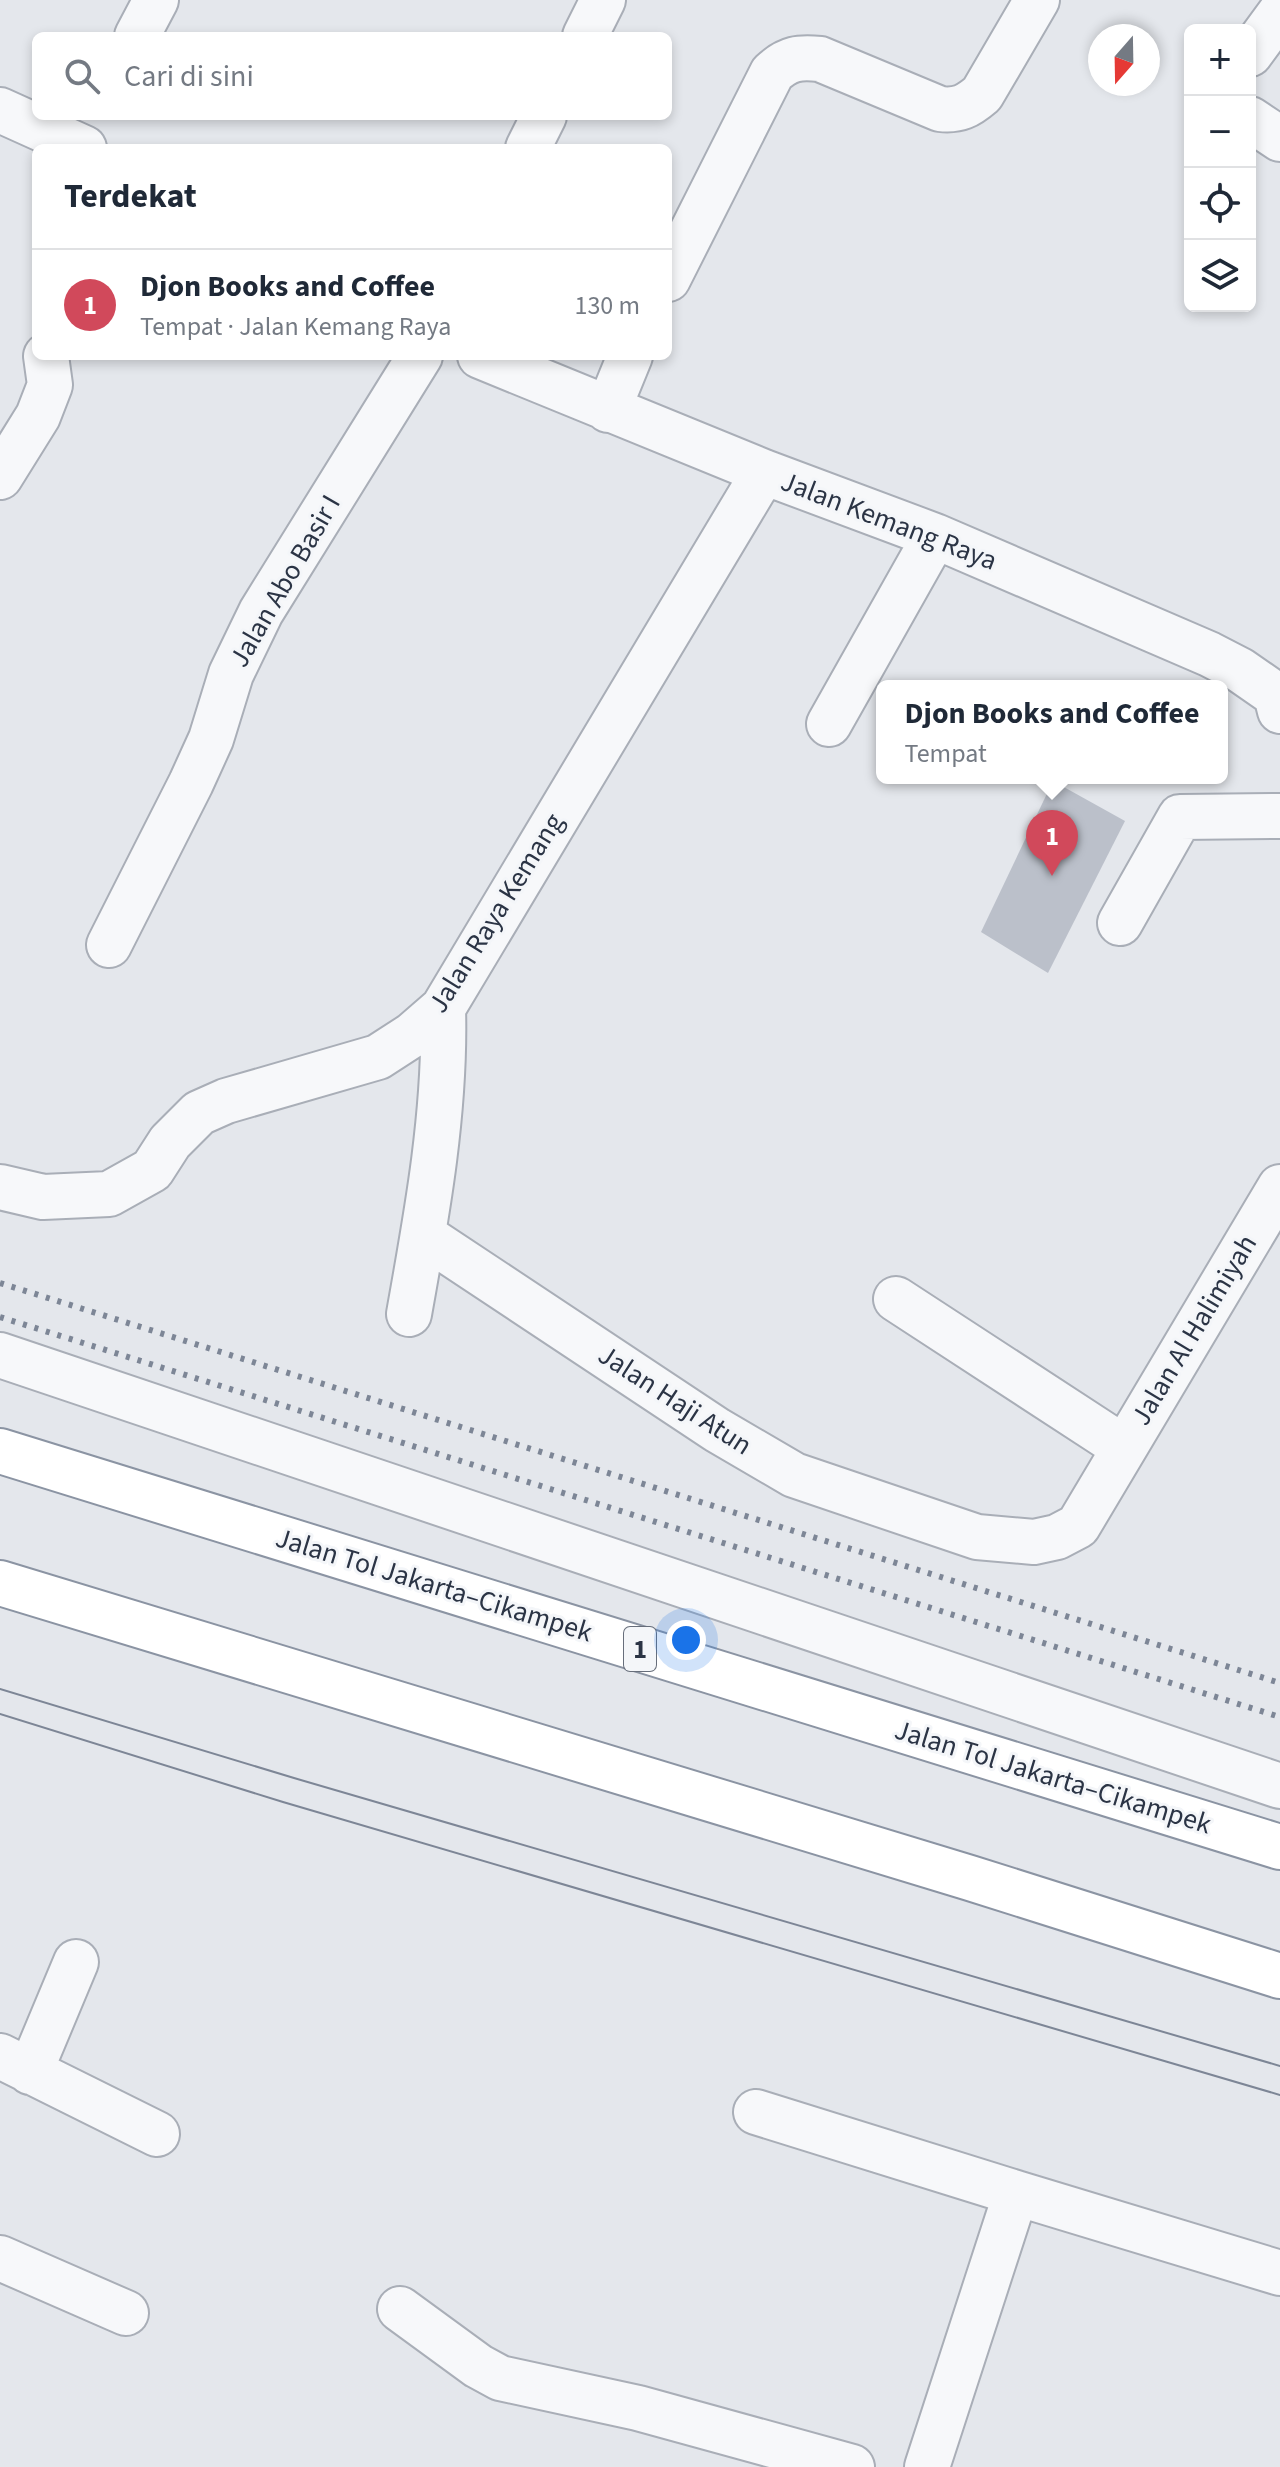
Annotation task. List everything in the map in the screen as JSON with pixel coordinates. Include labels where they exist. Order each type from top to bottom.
[{"type":"highway","name":"Jalan Tol Jakarta–Cikampek","points":[[0,1451],[1280,1847]]},
{"type":"highway","points":[[0,1583],[940,1869],[1280,1976]]},
{"type":"street","points":[[139,32],[156,0]]},
{"type":"street","points":[[587,32],[603,0]]},
{"type":"street","points":[[672,271],[772,73],[785,61],[800,57],[820,59],[940,109],[956,111],[970,105],[982,94],[1037,0]]},
{"type":"street","points":[[1256,46],[1280,13]]},
{"type":"street","points":[[0,110],[86,137]]},
{"type":"street","points":[[530,144],[542,120]]},
{"type":"street","points":[[1256,123],[1280,139]]},
{"type":"street","points":[[0,477],[38,416],[50,385],[47,360]]},
{"type":"street","name":"Jalan Abo Basir I","points":[[109,945],[191,783],[211,739],[231,674],[261,612],[418,360]]},
{"type":"street","name":"Jalan Kemang Raya","points":[[489,360],[764,472],[935,536],[1209,654],[1240,670],[1279,698]]},
{"type":"street","points":[[608,410],[628,360]]},
{"type":"street","name":"Jalan Raya Kemang","points":[[0,1187],[43,1197],[109,1194],[152,1170],[170,1142],[199,1113],[226,1101],[378,1057],[412,1035],[443,1008],[764,472]]},
{"type":"street","points":[[829,724],[935,536]]},
{"type":"street","points":[[1120,923],[1180,817],[1280,816]]},
{"type":"street","points":[[409,1314],[423,1235],[444,1058],[443,1008]]},
{"type":"street","name":"Jalan Al Halimiyah","points":[[896,1299],[1123,1447],[1280,1187]]},
{"type":"street","name":"Jalan Haji Atun","points":[[423,1235],[717,1430],[794,1475],[977,1537],[1034,1542],[1057,1537],[1078,1526],[1123,1447]]},
{"type":"street","points":[[0,1355],[1280,1786]]},
{"type":"street","points":[[76,1962],[15,2064],[157,2134]]},
{"type":"street","points":[[756,2112],[1280,2273]]},
{"type":"street","points":[[927,2467],[1016,2193]]},
{"type":"street","points":[[0,2258],[126,2313]]},
{"type":"street","points":[[400,2309],[478,2366],[500,2378],[638,2408],[852,2467]]},
{"type":"building","points":[[1052,784],[1058,784],[1125,821],[1048,973],[981,932]]},
{"type":"tram line","points":[[0,1689],[1280,2066]]},
{"type":"tram line","points":[[0,1714],[283,1802],[1280,2095]]},
{"type":"railway","points":[[0,1283],[1280,1683]]},
{"type":"railway","points":[[0,1317],[1280,1717]]},
{"type":"place","name":"Djon Books and Coffee","points":[[1052,876]]}]
